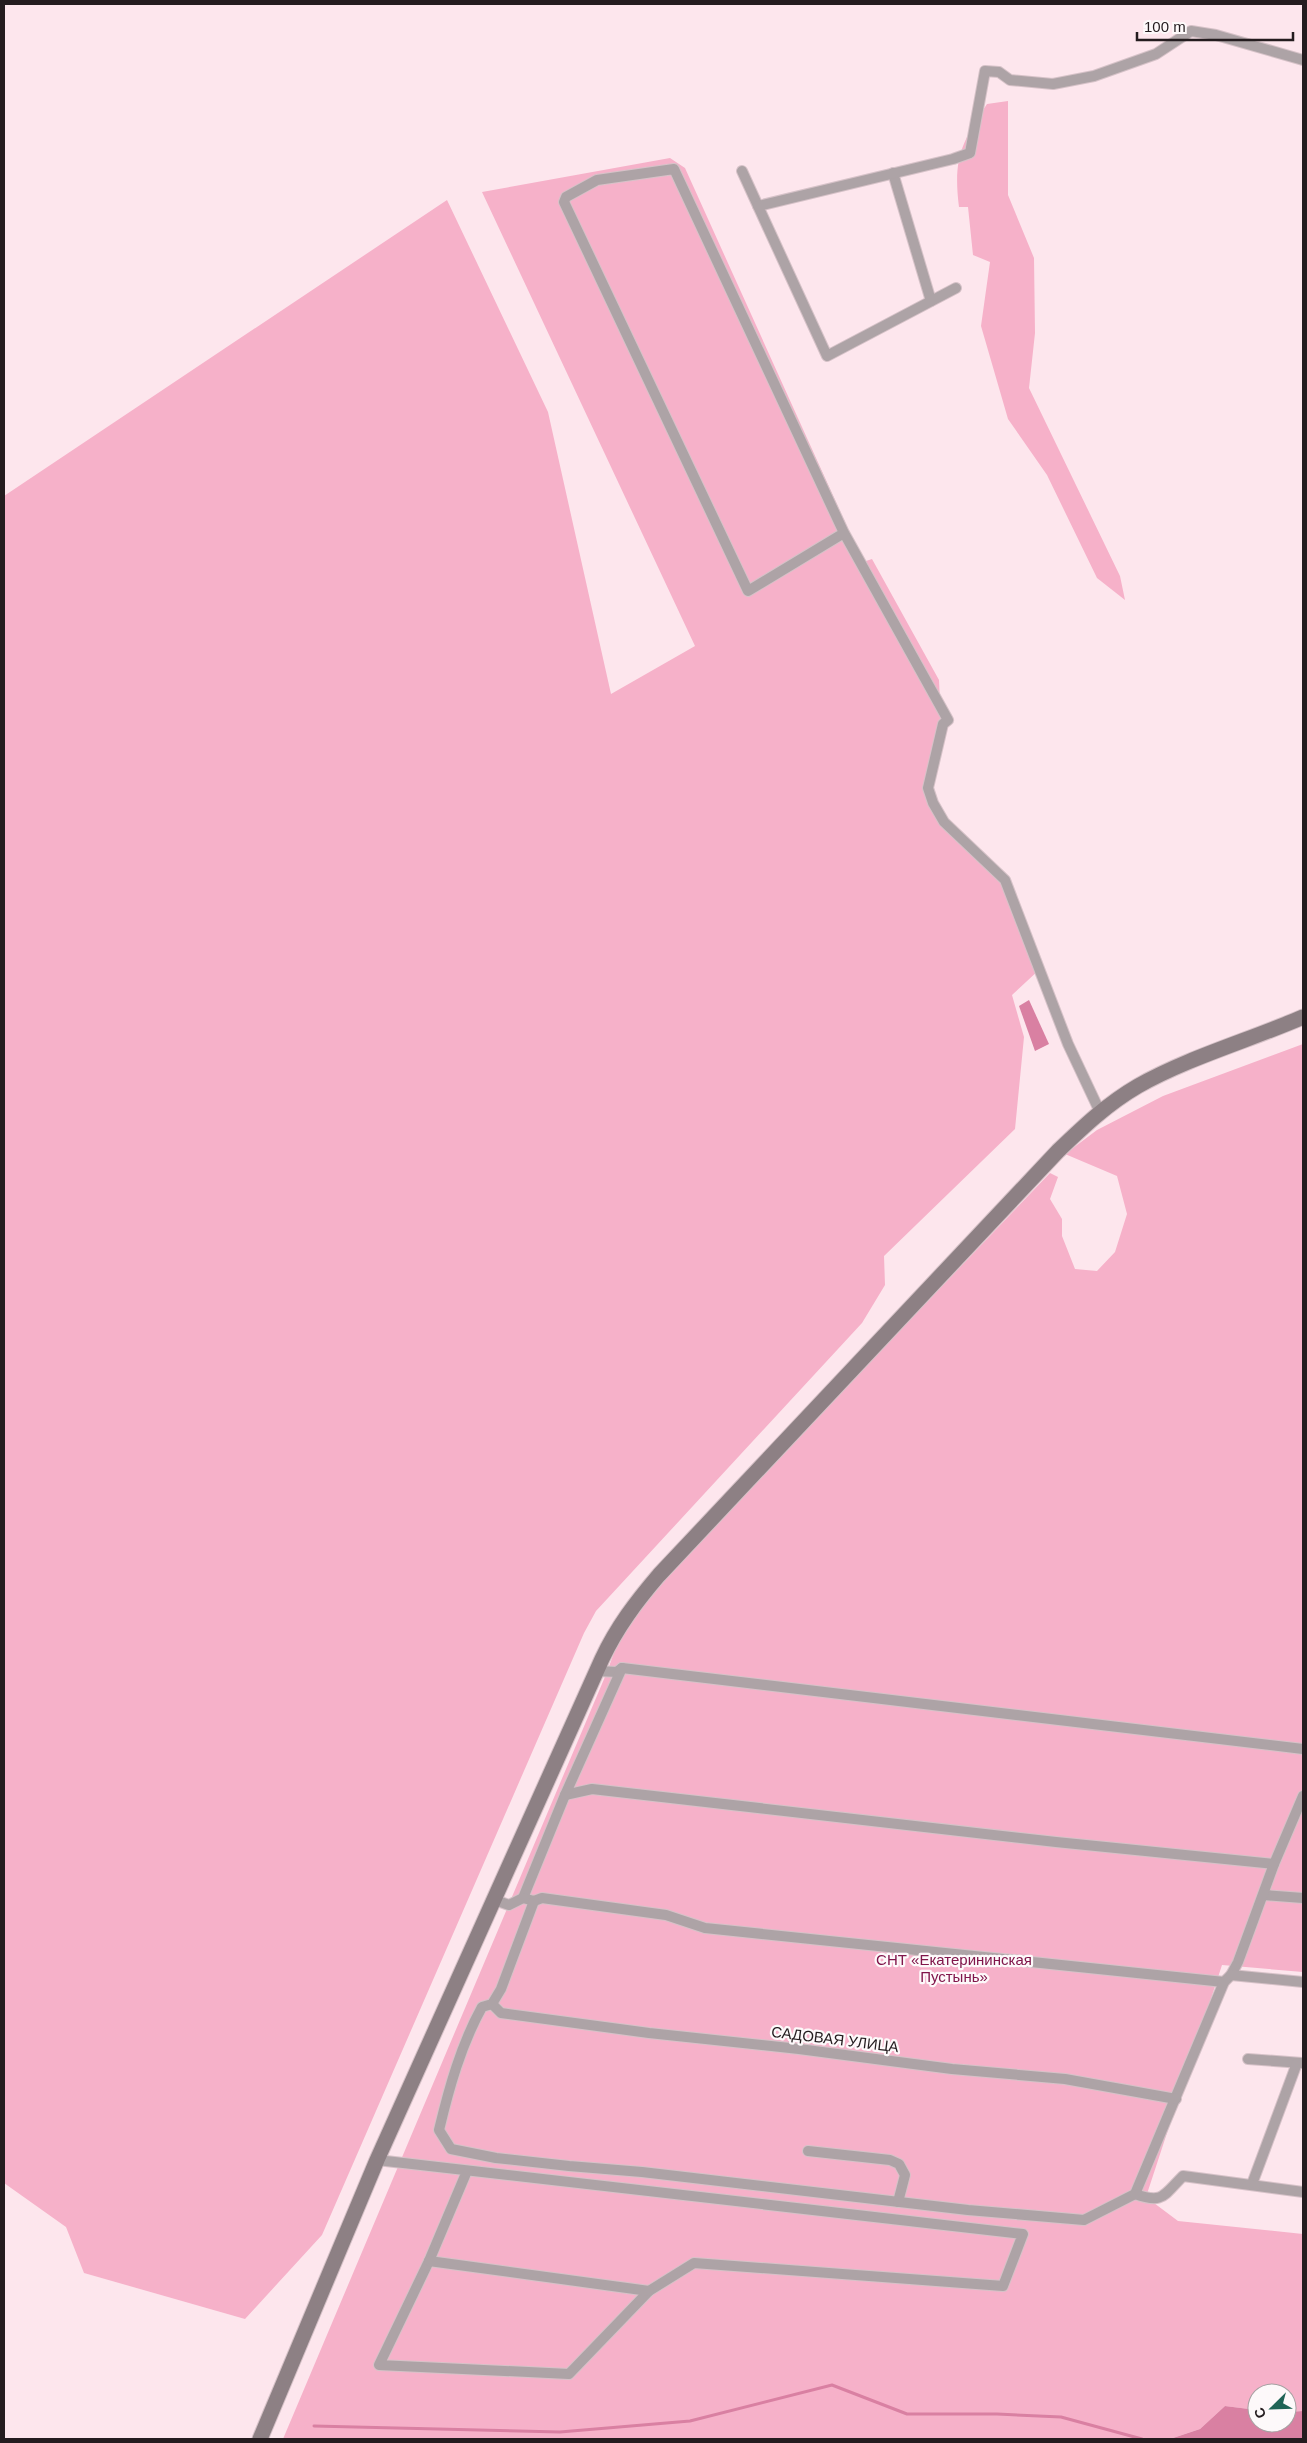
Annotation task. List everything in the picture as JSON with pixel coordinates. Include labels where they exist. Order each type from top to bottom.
[{"type":"main road","points":[[260,2439],[377,2160],[496,1900],[597,1671],[614,1634],[639,1599],[1058,1151],[1100,1112],[1138,1086],[1166,1072],[1303,1016]]},
{"type":"street","points":[[758,206],[970,153],[986,71],[999,72],[1010,80],[1053,84],[1094,76],[1156,54],[1191,32],[1216,35],[1303,60]]},
{"type":"street","points":[[844,533],[748,591],[564,202],[566,197],[597,180],[674,169],[844,533],[948,720],[943,724],[928,788],[933,803],[944,822],[1005,880],[1056,1017],[1100,1112]]},
{"type":"street","points":[[742,171],[827,356],[956,288]]},
{"type":"street","points":[[893,173],[931,301]]},
{"type":"street","points":[[496,1900],[509,1905],[523,1898],[565,1795],[622,1668]]},
{"type":"street","points":[[597,1671],[617,1672],[622,1668],[1303,1749]]},
{"type":"street","points":[[565,1795],[592,1789],[1056,1842],[1274,1864]]},
{"type":"street","points":[[1303,1796],[1274,1864],[1264,1895],[1228,1978],[1135,2194],[1084,2220],[898,2202],[642,2172],[496,2158],[451,2149],[439,2130],[450,2084],[473,2023],[482,2007],[492,2004],[501,1989],[534,1902],[542,1898],[666,1915],[705,1928],[1228,1978],[1303,1982]]},
{"type":"street","points":[[1264,1895],[1303,1898]]},
{"type":"street","points":[[523,1898],[534,1902]]},
{"type":"street","name":"САДОВАЯ УЛИЦА","points":[[492,2004],[501,2012],[560,2021],[952,2069],[1065,2079],[1176,2099]]},
{"type":"street","points":[[1248,2059],[1300,2063],[1252,2184]]},
{"type":"street","points":[[808,2151],[890,2160],[899,2164],[905,2175],[898,2202]]},
{"type":"street","points":[[377,2160],[1023,2234],[1003,2286],[694,2263],[649,2291],[570,2374],[379,2365],[429,2261],[466,2171]]},
{"type":"street","points":[[1135,2194],[1152,2200],[1160,2198],[1183,2176],[1303,2192]]},
{"type":"street","points":[[429,2261],[649,2291]]},
{"type":"green space","points":[[1008,101],[1008,195],[1034,258],[1035,333],[1029,388],[1120,576],[1125,600],[1097,578],[1047,475],[1008,419],[981,326],[990,262],[973,255],[968,207],[959,207],[957,190],[958,164],[965,141],[987,104]]},
{"type":"green space","points":[[670,158],[685,168],[863,562],[872,559],[939,680],[941,723],[929,779],[945,824],[1001,882],[1040,969],[1012,995],[1024,1037],[1015,1129],[884,1256],[885,1285],[862,1323],[596,1611],[584,1633],[322,2235],[245,2319],[84,2273],[66,2227],[4,2183],[4,496],[447,200],[548,412],[611,694],[695,646],[482,192]]},
{"type":"green space","name":"СНТ «Екатерининская Пустынь»","points":[[1303,1044],[1303,1972],[1222,1965],[1146,2197],[1178,2221],[1303,2234],[1303,2411],[1297,2411],[1297,2383],[1247,2383],[1247,2409],[1225,2406],[1200,2429],[1170,2439],[283,2439],[607,1672],[623,1628],[648,1594],[1050,1173],[1058,1177],[1050,1199],[1062,1219],[1062,1236],[1075,1269],[1097,1271],[1115,1252],[1127,1214],[1117,1176],[1065,1154],[1097,1130],[1163,1096]]},
{"type":"shaded area","points":[[1029,1000],[1049,1044],[1035,1051],[1019,1006]]},
{"type":"shaded area","points":[[1225,2406],[1247,2409],[1247,2433],[1297,2433],[1297,2411],[1303,2411],[1303,2439],[1170,2439],[1200,2429]]},
{"type":"waterway","points":[[314,2426],[560,2432],[690,2421],[832,2385],[907,2414],[997,2414],[1061,2417],[1142,2439]]}]
